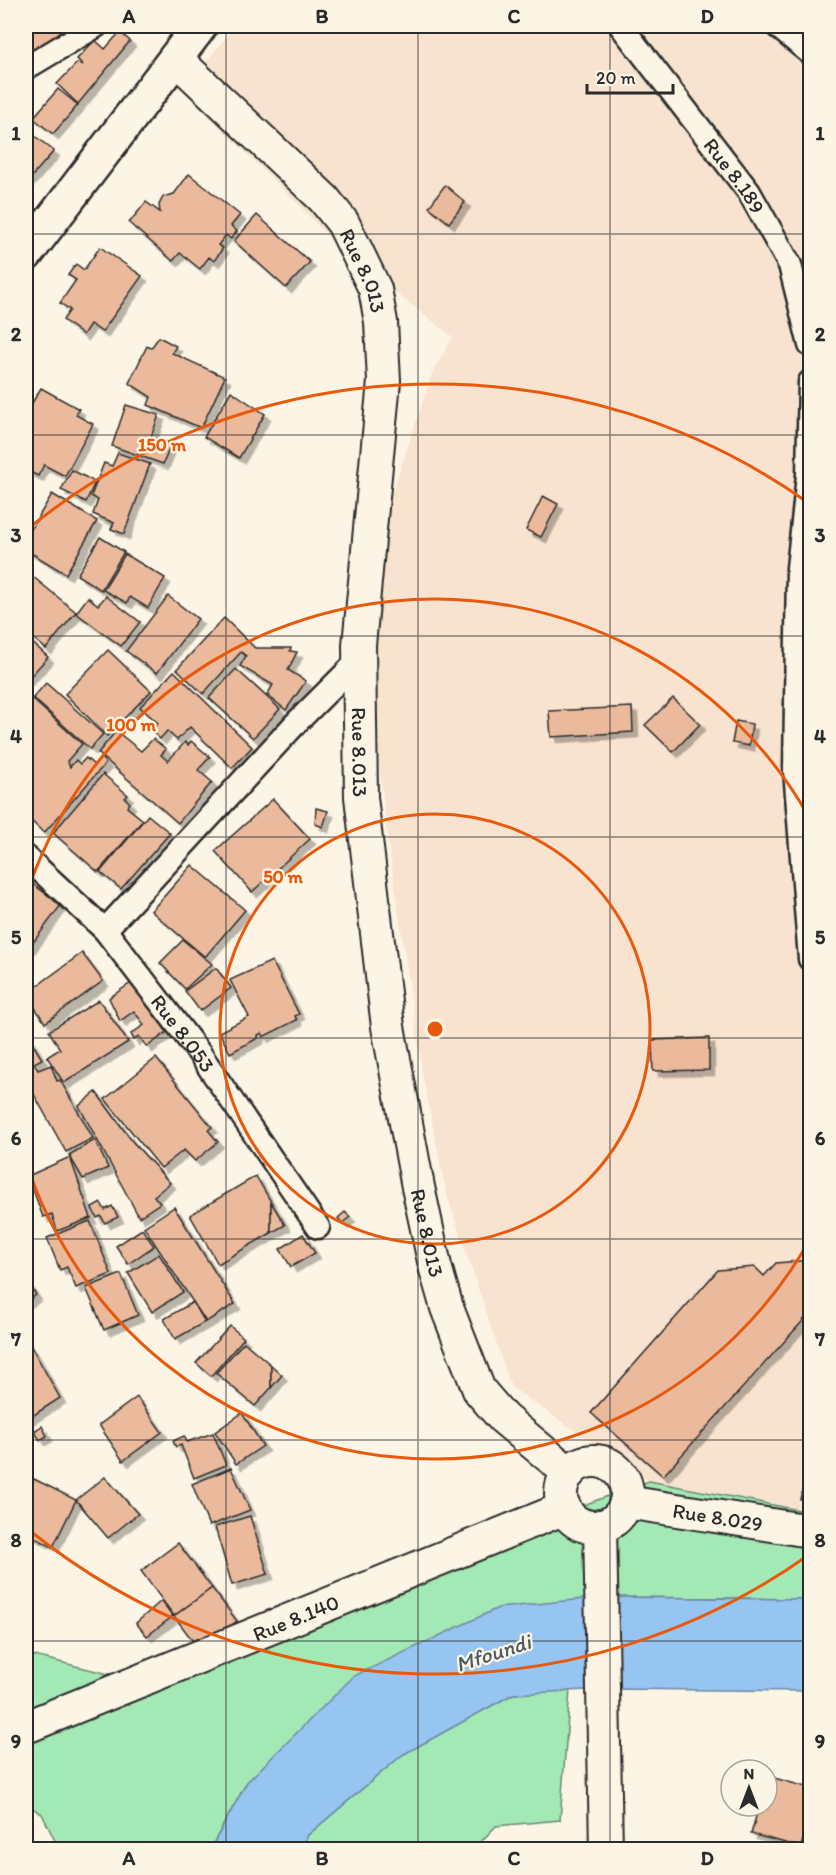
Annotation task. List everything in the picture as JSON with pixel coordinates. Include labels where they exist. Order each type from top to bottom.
[{"type":"main road","points":[[26,254],[200,26]]},
{"type":"street","points":[[26,68],[96,26]]},
{"type":"street","name":"Rue 8.189","points":[[621,26],[749,192],[790,265],[810,345]]},
{"type":"street","points":[[777,26],[810,53]]},
{"type":"street","name":"Rue 8.013","points":[[175,58],[324,199],[343,223],[375,289],[381,322],[384,381],[363,586],[358,661],[361,797],[388,1027],[435,1266],[461,1349],[479,1390],[503,1418],[569,1473]]},
{"type":"street","points":[[810,382],[808,476],[798,568],[795,770],[810,959]]},
{"type":"street","points":[[105,930],[296,723],[358,661]]},
{"type":"street","name":"Rue 8.053","points":[[26,857],[105,930],[200,1054],[318,1227]]},
{"type":"street","points":[[594,1461],[609,1464],[620,1473],[627,1486],[626,1502],[621,1514],[609,1523],[600,1526],[580,1524],[568,1515],[562,1487],[569,1473],[580,1464],[594,1461]]},
{"type":"street","name":"Rue 8.029","points":[[626,1502],[810,1531]]},
{"type":"street","name":"Rue 8.140","points":[[26,1727],[565,1508]]},
{"type":"street","points":[[600,1526],[606,1850]]},
{"type":"shaded area","points":[[235,26],[810,26],[810,1512],[649,1481],[511,1387],[446,1192],[423,1077],[388,841],[370,685],[368,566],[433,371],[453,337],[342,252],[298,204],[183,91]]},
{"type":"green space","points":[[649,1481],[810,1512],[810,1599],[602,1597],[247,1782],[210,1849],[59,1849],[42,1814],[26,1804],[26,1654],[138,1681],[471,1546]]},
{"type":"green space","points":[[570,1690],[560,1820],[496,1826],[474,1849],[300,1850],[308,1835],[402,1755],[513,1694]]},
{"type":"water","name":"Mfoundi","points":[[602,1597],[810,1599],[810,1691],[604,1689],[513,1694],[402,1755],[308,1835],[300,1849],[210,1850],[247,1782],[354,1676],[498,1608]]},
{"type":"building","points":[[26,26],[68,26],[26,57]]},
{"type":"building","points":[[120,32],[130,41],[78,104],[57,84],[77,63],[83,65],[77,59],[95,40],[105,49]]},
{"type":"building","points":[[58,89],[78,105],[53,134],[33,118]]},
{"type":"building","points":[[26,129],[54,151],[26,183]]},
{"type":"building","points":[[189,174],[240,215],[231,226],[237,231],[231,239],[226,235],[218,245],[223,248],[214,261],[209,257],[200,269],[180,253],[173,261],[129,223],[146,202],[160,212],[159,205],[163,197],[174,194]]},
{"type":"building","points":[[445,185],[465,202],[449,223],[429,207]]},
{"type":"building","points":[[257,215],[310,262],[286,288],[234,241]]},
{"type":"building","points":[[100,247],[142,276],[102,332],[90,324],[83,335],[63,320],[70,310],[60,303],[76,280],[68,275],[76,264],[84,270]]},
{"type":"building","points":[[159,337],[176,346],[172,353],[225,377],[201,428],[148,405],[151,397],[129,383],[147,346],[151,348]]},
{"type":"building","points":[[41,388],[79,409],[76,415],[93,424],[65,476],[44,465],[38,476],[26,470],[26,413]]},
{"type":"building","points":[[231,391],[265,414],[239,458],[204,437]]},
{"type":"building","points":[[126,405],[159,415],[151,437],[171,444],[163,464],[112,446]]},
{"type":"building","points":[[118,453],[150,464],[124,534],[111,529],[114,523],[93,514],[98,500],[91,496],[104,463],[112,466]]},
{"type":"building","points":[[72,470],[95,482],[86,502],[61,490]]},
{"type":"building","points":[[52,494],[97,521],[66,574],[26,550],[26,538]]},
{"type":"building","points":[[543,496],[558,504],[541,537],[526,530]]},
{"type":"building","points":[[100,537],[124,552],[101,590],[77,575]]},
{"type":"building","points":[[125,554],[165,578],[148,608],[130,597],[127,603],[103,590]]},
{"type":"building","points":[[26,571],[76,612],[46,649],[26,632]]},
{"type":"building","points":[[106,596],[140,622],[121,646],[76,613],[88,597],[98,605]]},
{"type":"building","points":[[168,596],[198,619],[157,673],[126,651]]},
{"type":"building","points":[[224,618],[255,648],[291,648],[290,651],[297,652],[288,670],[306,681],[286,710],[267,695],[273,685],[240,666],[246,656],[241,652],[203,694],[177,669]]},
{"type":"building","points":[[26,637],[48,657],[27,680],[26,678]]},
{"type":"building","points":[[108,650],[151,691],[107,736],[65,694]]},
{"type":"building","points":[[236,669],[280,709],[253,738],[209,698]]},
{"type":"building","points":[[174,671],[252,747],[232,768],[190,727],[177,740],[167,731],[160,739],[151,730],[158,723],[140,707]]},
{"type":"building","points":[[46,683],[103,734],[90,749],[33,698]]},
{"type":"building","points":[[31,698],[82,744],[67,761],[70,767],[76,760],[80,764],[86,758],[94,765],[101,758],[106,763],[44,833],[26,816],[26,704]]},
{"type":"building","points":[[673,698],[700,724],[673,752],[645,725]]},
{"type":"building","points":[[632,707],[633,732],[551,737],[549,711]]},
{"type":"building","points":[[736,721],[752,724],[749,746],[732,743]]},
{"type":"building","points":[[116,731],[141,751],[153,739],[166,749],[161,755],[168,761],[185,742],[188,745],[191,741],[210,757],[198,770],[212,782],[178,823],[98,753]]},
{"type":"building","points":[[103,774],[128,795],[125,798],[130,803],[127,807],[143,820],[98,872],[53,833]]},
{"type":"building","points":[[273,799],[310,839],[252,892],[215,851]]},
{"type":"building","points":[[316,808],[328,811],[323,827],[315,824]]},
{"type":"building","points":[[148,815],[170,833],[121,889],[100,872]]},
{"type":"building","points":[[192,865],[245,910],[205,957],[151,911]]},
{"type":"building","points":[[30,882],[61,905],[26,952],[26,887]]},
{"type":"building","points":[[183,940],[212,964],[185,989],[160,963]]},
{"type":"building","points":[[82,953],[103,981],[45,1023],[26,994]]},
{"type":"building","points":[[272,961],[299,1014],[295,1016],[297,1020],[263,1037],[262,1033],[258,1035],[258,1038],[230,1053],[219,1032],[249,1017],[230,980]]},
{"type":"building","points":[[216,968],[231,988],[200,1011],[185,991]]},
{"type":"building","points":[[131,983],[167,1032],[147,1047],[139,1036],[134,1040],[131,1034],[144,1025],[134,1011],[120,1021],[109,998]]},
{"type":"building","points":[[99,1000],[128,1042],[64,1083],[47,1057],[60,1049],[49,1031]]},
{"type":"building","points":[[26,1033],[42,1059],[34,1063],[38,1070],[51,1065],[57,1081],[60,1080],[93,1138],[66,1152],[31,1089],[26,1092]]},
{"type":"building","points":[[709,1038],[709,1070],[653,1071],[652,1040]]},
{"type":"building","points":[[156,1058],[212,1127],[208,1130],[218,1142],[195,1161],[184,1150],[161,1168],[105,1099]]},
{"type":"building","points":[[96,1092],[132,1141],[170,1183],[154,1196],[160,1203],[139,1217],[79,1106]]},
{"type":"building","points":[[95,1140],[108,1168],[83,1179],[69,1155]]},
{"type":"building","points":[[70,1157],[91,1218],[57,1231],[52,1214],[43,1217],[28,1176]]},
{"type":"building","points":[[256,1176],[271,1202],[271,1233],[218,1264],[190,1215]]},
{"type":"building","points":[[271,1202],[285,1225],[271,1233]]},
{"type":"building","points":[[101,1203],[105,1210],[112,1206],[118,1217],[105,1223],[101,1216],[97,1218],[92,1208]]},
{"type":"building","points":[[174,1207],[235,1304],[206,1322],[144,1227]]},
{"type":"building","points":[[345,1212],[350,1217],[342,1223],[338,1218]]},
{"type":"building","points":[[90,1221],[111,1274],[76,1288],[67,1267],[60,1270],[47,1238]]},
{"type":"building","points":[[142,1229],[154,1246],[128,1264],[116,1246]]},
{"type":"building","points":[[303,1234],[315,1253],[291,1267],[280,1249]]},
{"type":"building","points":[[159,1254],[183,1292],[152,1312],[128,1273]]},
{"type":"building","points":[[810,1260],[810,1313],[663,1476],[591,1413],[718,1270],[755,1267],[764,1276],[776,1263]]},
{"type":"building","points":[[121,1274],[138,1315],[104,1330],[86,1288]]},
{"type":"building","points":[[26,1280],[36,1295],[26,1302]]},
{"type":"building","points":[[193,1302],[205,1322],[175,1339],[164,1319]]},
{"type":"building","points":[[230,1326],[244,1338],[211,1376],[196,1363]]},
{"type":"building","points":[[244,1342],[271,1365],[271,1388],[255,1406],[216,1373]]},
{"type":"building","points":[[31,1346],[60,1398],[26,1420],[26,1350]]},
{"type":"building","points":[[271,1365],[282,1375],[271,1388]]},
{"type":"building","points":[[137,1397],[162,1432],[123,1461],[99,1425]]},
{"type":"building","points":[[242,1413],[263,1446],[236,1464],[215,1432]]},
{"type":"building","points":[[42,1426],[47,1436],[40,1440],[34,1431]]},
{"type":"building","points":[[213,1433],[226,1465],[194,1478],[181,1445],[176,1447],[173,1441],[184,1436],[187,1442]]},
{"type":"building","points":[[231,1468],[250,1510],[209,1526],[192,1484]]},
{"type":"building","points":[[105,1477],[138,1514],[108,1538],[76,1500]]},
{"type":"building","points":[[34,1479],[76,1500],[53,1547],[26,1533],[26,1495]]},
{"type":"building","points":[[802,1491],[810,1494],[810,1502],[800,1499]]},
{"type":"building","points":[[250,1516],[268,1574],[232,1585],[215,1527]]},
{"type":"building","points":[[178,1543],[212,1588],[174,1616],[141,1571]]},
{"type":"building","points":[[212,1588],[237,1621],[199,1649],[174,1616]]},
{"type":"building","points":[[161,1601],[173,1616],[147,1636],[136,1623]]},
{"type":"building","points":[[779,1779],[810,1788],[810,1813],[801,1847],[751,1834],[756,1818],[779,1818]]}]
